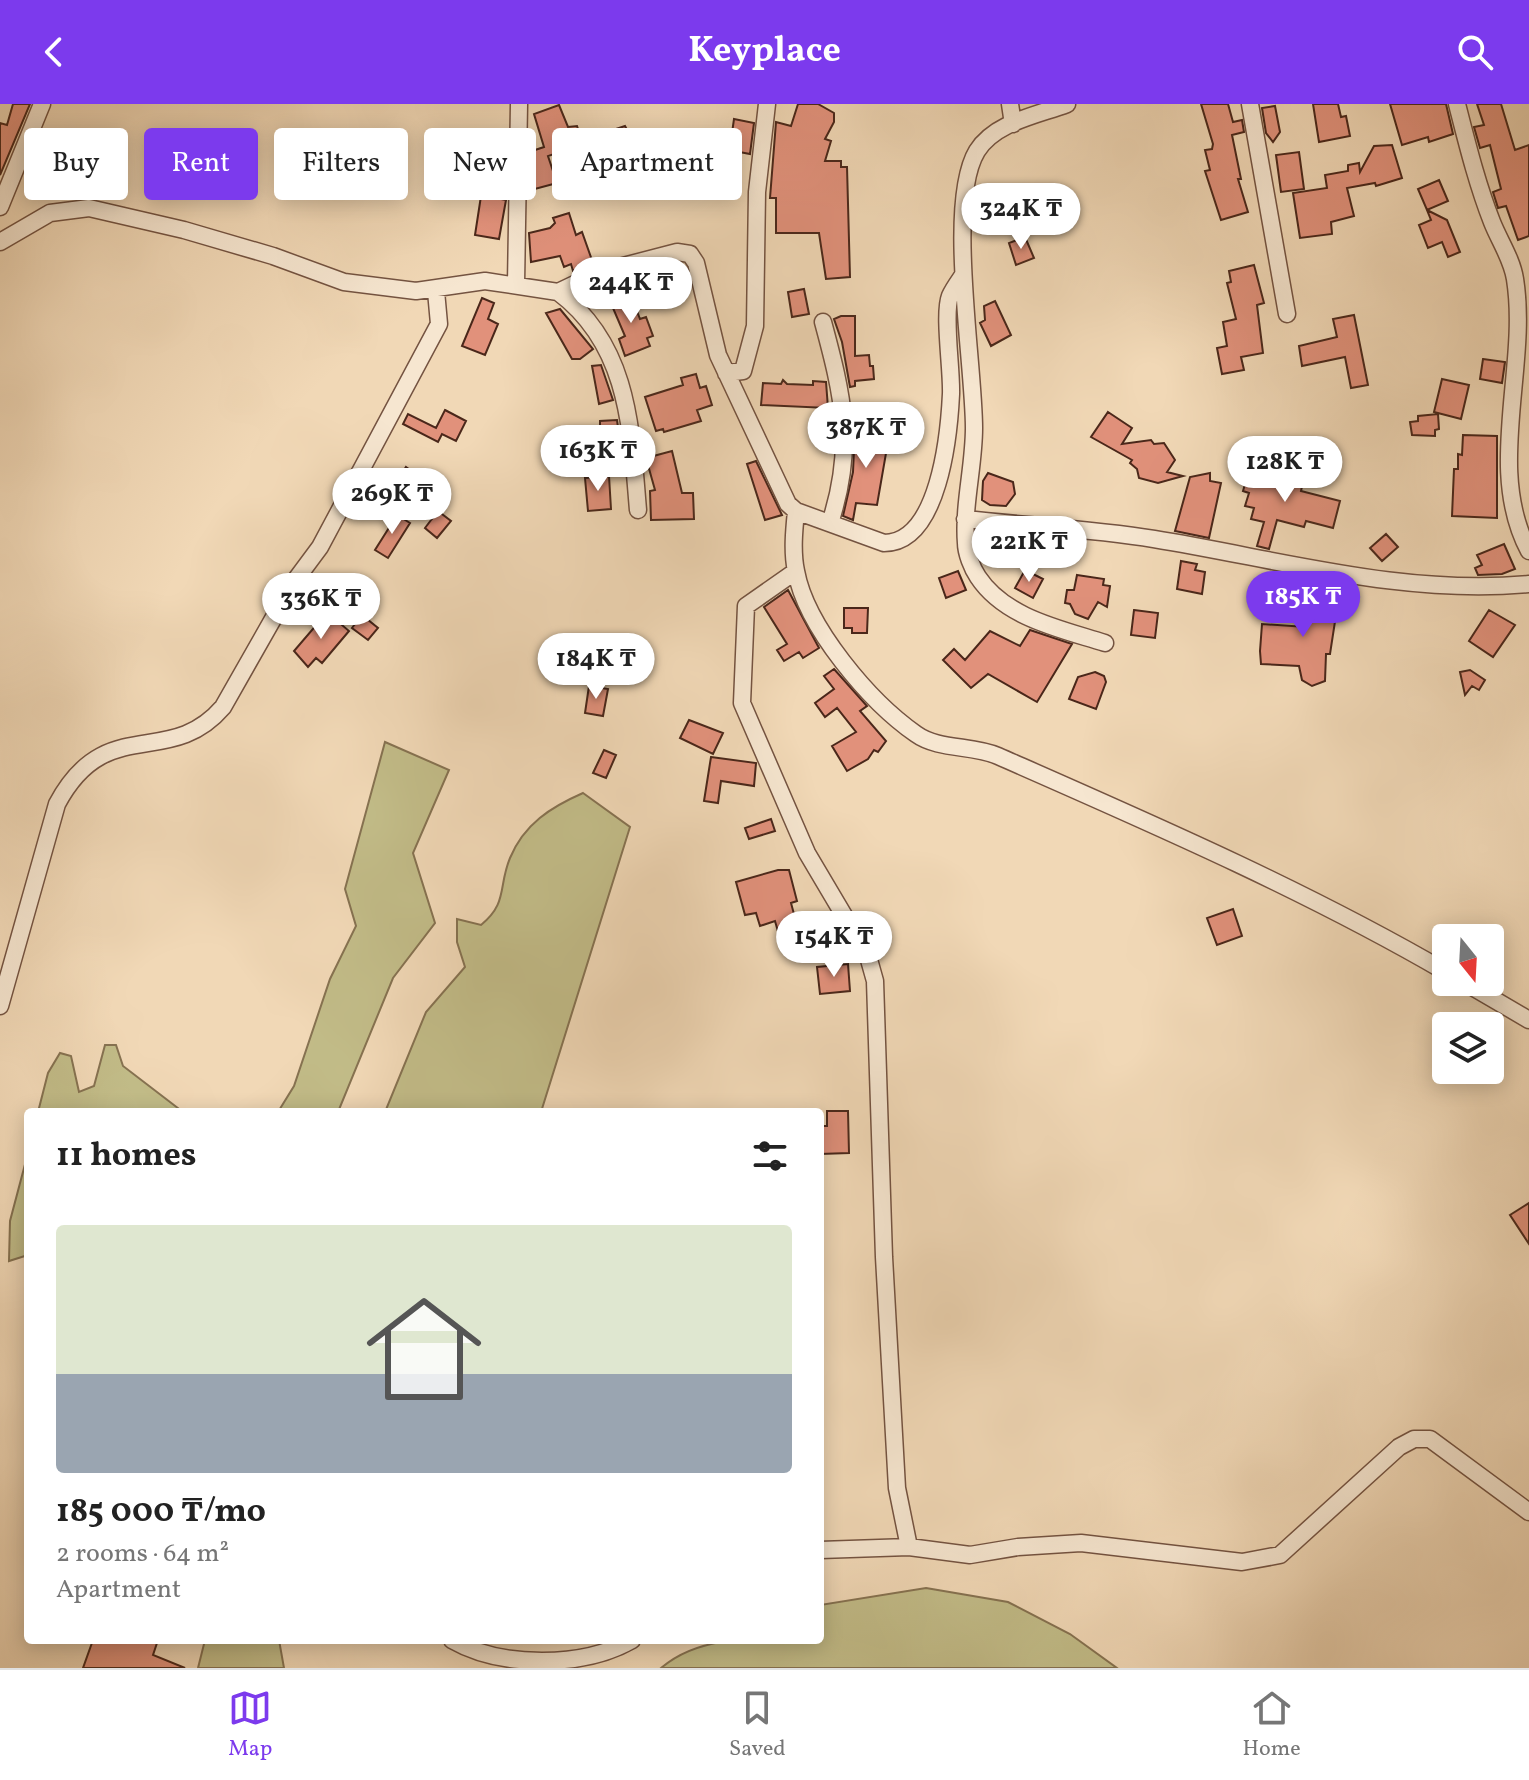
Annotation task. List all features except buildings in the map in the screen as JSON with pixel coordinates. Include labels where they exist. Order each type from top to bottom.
[{"type":"street","points":[[0,207],[42,104]]},
{"type":"street","points":[[516,284],[519,104]]},
{"type":"street","points":[[726,373],[743,371],[753,346],[757,192],[767,104]]},
{"type":"street","points":[[1010,104],[1013,124]]},
{"type":"street","points":[[1067,104],[1013,124],[985,141],[976,153],[967,181],[963,275],[974,428],[965,519],[966,547],[978,577],[1006,605],[1042,623],[1105,643]]},
{"type":"street","points":[[1250,104],[1287,314]]},
{"type":"street","points":[[1457,104],[1491,219],[1515,275],[1519,317],[1510,470],[1517,529],[1529,551]]},
{"type":"street","points":[[0,242],[50,213],[89,208],[229,243],[344,282],[436,291],[485,281],[558,292],[598,329],[612,357],[624,397],[638,510]]},
{"type":"street","points":[[558,292],[600,272],[677,252],[690,254],[696,263],[718,355],[788,504],[796,511],[884,543],[898,543],[922,521],[933,499],[951,394],[949,297],[963,275]]},
{"type":"street","points":[[0,1006],[57,804],[70,780],[100,755],[122,747],[184,737],[209,723],[223,707],[294,582],[327,534],[439,324],[436,291]]},
{"type":"street","points":[[823,322],[845,413],[845,444],[830,523]]},
{"type":"street","points":[[796,511],[796,571],[806,605],[863,690],[919,737],[994,754],[1214,854],[1432,965]]},
{"type":"street","points":[[965,519],[1151,539],[1401,583],[1477,589],[1529,584]]},
{"type":"street","points":[[796,571],[746,606],[742,703],[807,853],[868,956],[875,981],[884,1257],[897,1488],[909,1547]]},
{"type":"street","points":[[1488,996],[1529,1020]]},
{"type":"street","points":[[824,1550],[909,1547],[970,1555],[1018,1547],[1081,1543],[1242,1562],[1262,1561],[1280,1555],[1370,1472],[1414,1439],[1430,1439],[1529,1512]]},
{"type":"street","points":[[462,1644],[500,1660],[534,1664],[600,1655],[623,1644]]},
{"type":"shaded area","points":[[385,742],[449,770],[413,853],[435,923],[393,978],[340,1108],[280,1108],[294,1086],[330,979],[356,926],[345,889]]},
{"type":"shaded area","points":[[583,793],[630,827],[542,1108],[387,1108],[426,1012],[465,967],[457,942],[457,919],[481,925],[490,917],[499,902],[506,868],[516,846],[531,826],[560,804]]},
{"type":"shaded area","points":[[105,1045],[116,1045],[123,1066],[178,1108],[39,1108],[48,1073],[60,1053],[71,1056],[79,1092],[94,1086]]},
{"type":"shaded area","points":[[24,1168],[24,1256],[9,1261],[10,1221]]},
{"type":"shaded area","points":[[926,1588],[1008,1602],[1070,1634],[1117,1668],[661,1668],[678,1656],[712,1644],[824,1644],[824,1604]]},
{"type":"shaded area","points":[[204,1644],[280,1644],[284,1668],[198,1668]]}]
